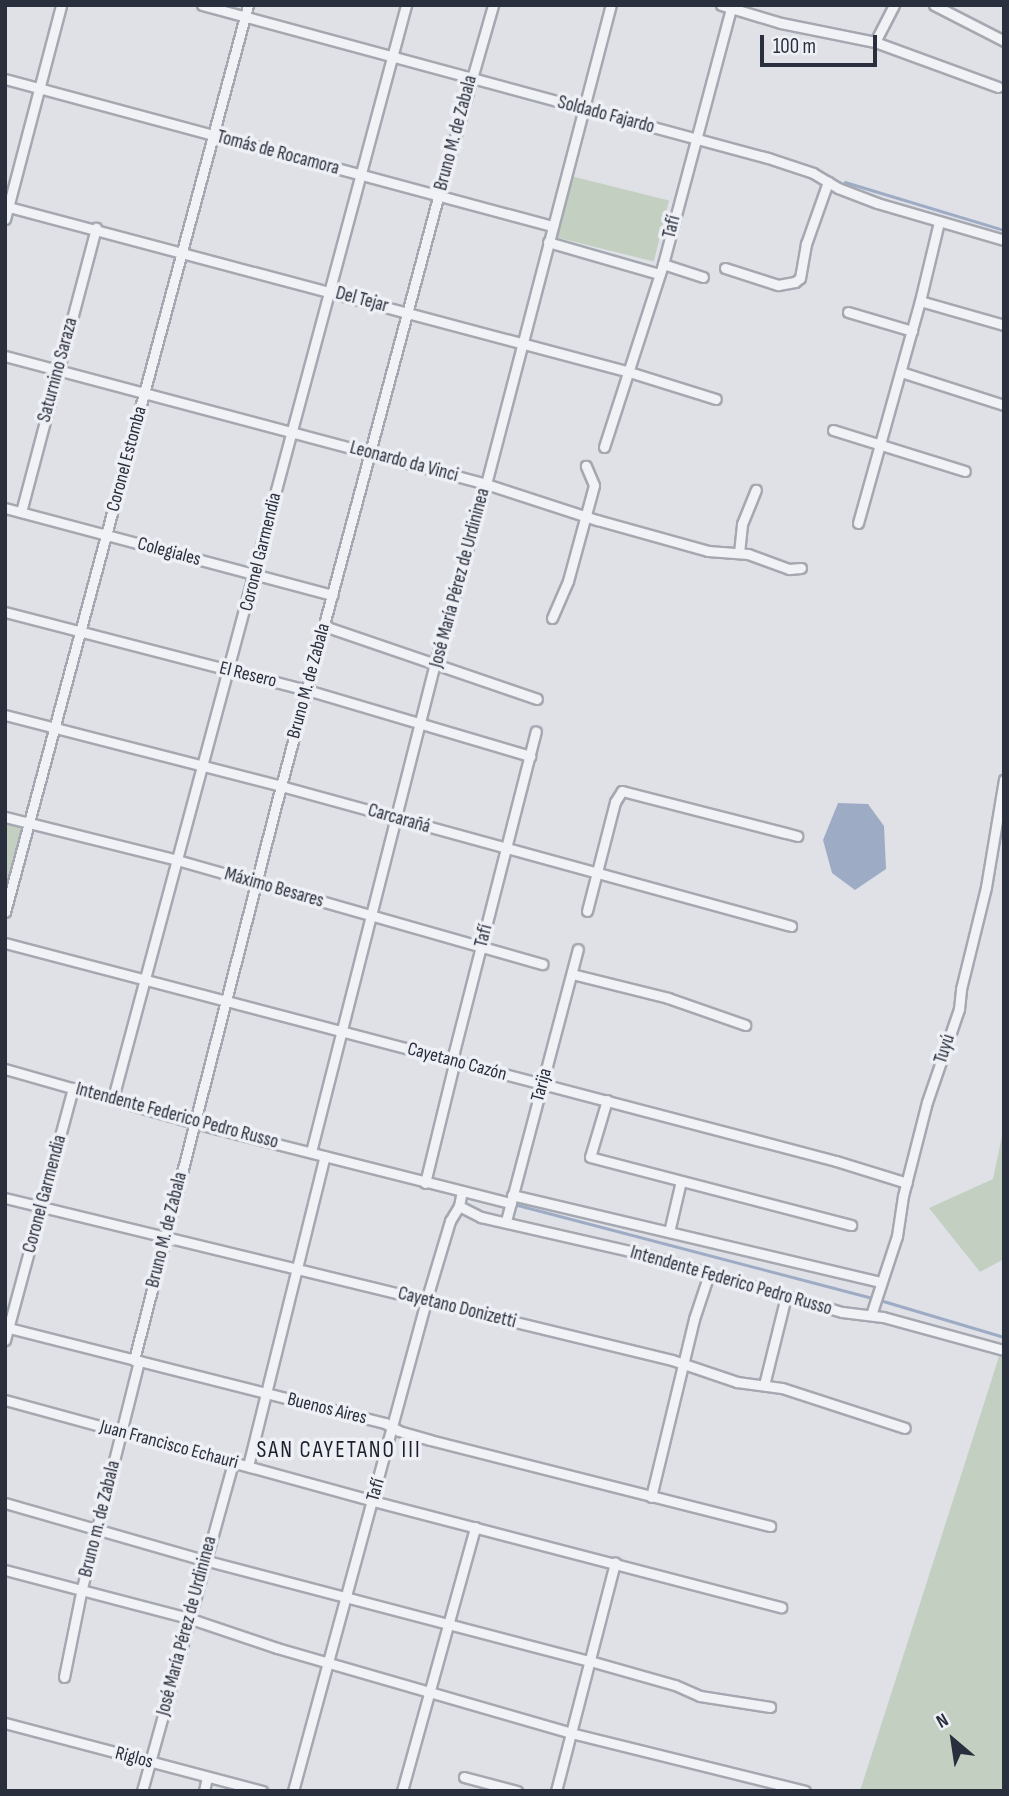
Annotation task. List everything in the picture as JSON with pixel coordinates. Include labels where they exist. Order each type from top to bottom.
[{"type":"street","points":[[5,219],[61,5]]},
{"type":"street","name":"Soldado Fajardo","points":[[202,5],[768,158],[813,173],[877,203],[1004,240]]},
{"type":"street","name":"Coronel Estomba","points":[[5,912],[248,5]]},
{"type":"street","name":"Coronel Garmendia","points":[[113,1098],[230,670],[406,5]]},
{"type":"street","name":"Bruno M. de Zabala","points":[[136,1361],[281,786],[470,78],[494,5]]},
{"type":"street","name":"José María Pérez de Urdininea","points":[[311,1152],[435,663],[486,484],[520,344],[611,5]]},
{"type":"street","points":[[721,5],[781,23],[875,41],[998,87]]},
{"type":"street","points":[[875,41],[894,5]]},
{"type":"street","points":[[934,5],[1004,41]]},
{"type":"street","name":"Tafí","points":[[604,447],[626,371],[661,269],[732,7]]},
{"type":"street","name":"Tomás de Rocamora","points":[[5,79],[552,226]]},
{"type":"street","points":[[725,268],[778,285],[795,282],[800,278],[806,243],[828,182]]},
{"type":"street","name":"Del Tejar","points":[[7,206],[626,371],[716,399]]},
{"type":"street","points":[[858,523],[901,372],[939,222]]},
{"type":"street","name":"Saturnino Saraza","points":[[21,512],[96,228]]},
{"type":"street","points":[[548,242],[703,277]]},
{"type":"street","points":[[920,301],[1004,325]]},
{"type":"street","points":[[848,312],[912,331]]},
{"type":"street","name":"Leonardo da Vinci","points":[[5,356],[486,484],[586,517],[708,551],[740,553],[789,569],[801,568]]},
{"type":"street","points":[[901,372],[1004,405]]},
{"type":"street","points":[[833,430],[965,471]]},
{"type":"street","points":[[552,618],[568,581],[594,485],[586,466]]},
{"type":"street","points":[[740,553],[742,524],[756,490]]},
{"type":"street","name":"Colegiales","points":[[5,508],[333,595]]},
{"type":"street","name":"El Resero","points":[[5,612],[307,690],[530,756]]},
{"type":"street","points":[[324,626],[537,699]]},
{"type":"street","name":"Carcarañá","points":[[5,715],[281,786],[791,926]]},
{"type":"street","name":"Tafí","points":[[425,1183],[536,731]]},
{"type":"street","name":"Tuyú","points":[[871,1315],[897,1236],[927,1102],[959,1009],[986,887],[1004,780]]},
{"type":"street","points":[[587,911],[615,802],[622,791],[797,836]]},
{"type":"street","name":"Máximo Besares","points":[[5,817],[177,860],[542,964]]},
{"type":"street","name":"Cayetano Cazón","points":[[5,943],[607,1100],[873,1171],[907,1183]]},
{"type":"street","name":"Tarija","points":[[506,1221],[578,949]]},
{"type":"street","points":[[572,974],[668,998],[745,1025]]},
{"type":"street","name":"Intendente Federico Pedro Russo","points":[[5,1069],[194,1123],[425,1183],[669,1232],[880,1282]]},
{"type":"street","name":"Coronel Garmendia","points":[[5,1340],[74,1088]]},
{"type":"street","points":[[607,1100],[590,1157],[851,1225]]},
{"type":"street","points":[[248,1466],[325,1156]]},
{"type":"street","points":[[669,1232],[681,1181]]},
{"type":"street","name":"Tafí","points":[[293,1791],[344,1595],[394,1428],[426,1301],[462,1191]]},
{"type":"street","name":"Cayetano Donizetti","points":[[5,1198],[167,1235],[684,1364],[737,1382],[764,1385],[813,1397],[905,1428]]},
{"type":"street","name":"Intendente Federico Pedro Russo","points":[[459,1206],[481,1217],[709,1273],[842,1312],[871,1315],[1004,1350]]},
{"type":"street","points":[[651,1497],[709,1273]]},
{"type":"street","points":[[764,1385],[786,1296]]},
{"type":"street","name":"Buenos Aires","points":[[7,1327],[385,1423],[394,1428],[651,1497],[770,1526]]},
{"type":"street","name":"Bruno m. de Zabala","points":[[64,1677],[82,1588],[99,1529],[136,1361]]},
{"type":"street","name":"Juan Francisco Echauri","points":[[5,1400],[373,1501],[781,1607]]},
{"type":"street","name":"José María Pérez de Urdininea","points":[[142,1791],[233,1462]]},
{"type":"street","points":[[5,1503],[204,1560],[590,1661],[675,1685],[700,1696],[770,1707]]},
{"type":"street","points":[[402,1791],[475,1527]]},
{"type":"street","points":[[556,1791],[615,1563]]},
{"type":"street","points":[[5,1570],[82,1588],[188,1618],[571,1733],[805,1791]]},
{"type":"street","name":"Riglos","points":[[5,1723],[262,1791]]},
{"type":"street","points":[[204,1791],[207,1777]]},
{"type":"street","points":[[464,1777],[517,1791]]},
{"type":"green space","points":[[571,176],[669,200],[654,262],[556,237]]},
{"type":"green space","points":[[5,821],[22,826],[5,889]]},
{"type":"green space","points":[[1004,1126],[1004,1259],[980,1272],[929,1208],[993,1179]]},
{"type":"green space","points":[[1003,1344],[1004,1791],[860,1791]]},
{"type":"water","points":[[838,803],[868,804],[884,826],[886,869],[855,890],[832,873],[823,840]]},
{"type":"waterway","points":[[845,182],[1004,230]]},
{"type":"waterway","points":[[514,1204],[873,1298]]},
{"type":"waterway","points":[[880,1300],[1004,1337]]},
{"type":"district","name":"SAN CAYETANO III","points":[[339,1450]]}]
